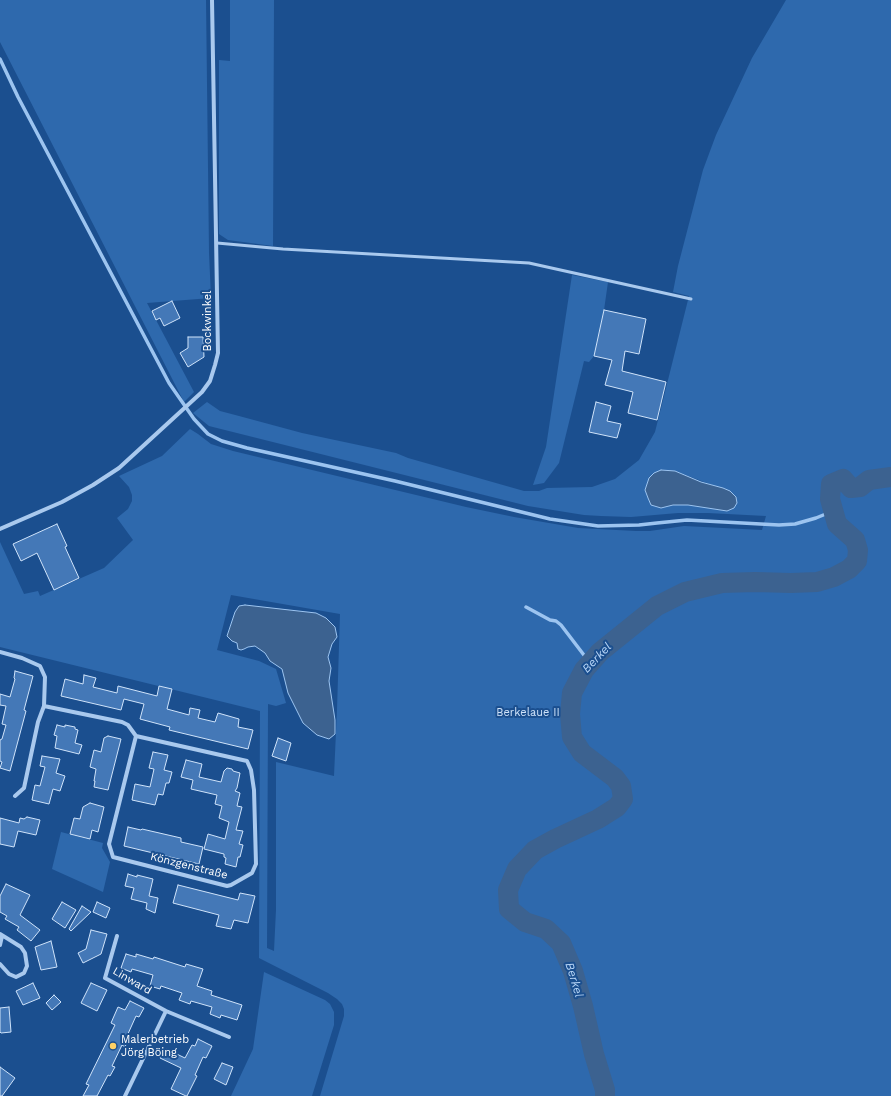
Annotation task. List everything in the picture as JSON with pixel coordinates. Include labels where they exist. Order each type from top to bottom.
[{"type":"street","name":"Bockwinkel","points":[[0,529],[62,502],[94,485],[118,468],[202,392],[210,381],[216,365],[218,353],[212,0]]},
{"type":"street","points":[[0,652],[22,658],[40,666],[45,677],[44,706],[38,722],[24,788],[15,796]]},
{"type":"street","points":[[44,706],[122,722],[128,725],[136,736]]},
{"type":"street","name":"Könzgenstraße","points":[[136,736],[247,761],[251,770],[254,790],[256,864],[252,873],[231,886],[227,886],[113,857],[109,844],[136,736]]},
{"type":"street","points":[[0,945],[1,935],[21,947],[25,953],[27,966],[24,973],[16,977],[8,974],[0,964]]},
{"type":"street","name":"Linward","points":[[117,936],[105,978],[166,1011],[229,1037]]},
{"type":"street","points":[[125,1096],[166,1011]]},
{"type":"lane","points":[[217,243],[283,249],[529,263],[691,299]]},
{"type":"green space","points":[[0,0],[206,0],[209,253],[211,298],[147,303],[194,392],[184,402],[0,42]]},
{"type":"green space","points":[[230,0],[274,0],[273,246],[228,240],[219,234],[219,60],[230,61]]},
{"type":"green space","name":"Berkelaue II","points":[[786,0],[891,0],[891,1096],[320,1096],[344,1016],[342,1004],[328,993],[259,958],[260,711],[0,647],[0,542],[24,594],[38,591],[40,596],[104,568],[133,540],[117,518],[128,509],[132,501],[132,495],[129,487],[119,476],[162,456],[190,429],[211,444],[233,451],[466,507],[514,517],[578,528],[650,531],[684,526],[762,530],[766,516],[678,513],[631,517],[601,516],[584,515],[528,506],[209,426],[193,413],[207,402],[220,411],[302,433],[396,453],[408,458],[524,491],[539,491],[547,488],[592,487],[615,479],[639,460],[655,432],[689,296],[673,292],[678,266],[703,170],[716,135],[752,58]],"holes":[[[675,471],[712,485],[727,511],[688,505],[673,505],[661,508]],[[231,595],[340,614],[334,776],[276,762],[276,910],[274,951],[267,948],[268,704],[276,706],[286,703],[276,669],[259,661],[217,650]]]},
{"type":"green space","points":[[572,275],[608,282],[604,310],[594,356],[589,362],[584,361],[559,463],[544,483],[533,485],[546,447]]},
{"type":"green space","points":[[61,832],[103,843],[102,848],[110,862],[103,892],[52,869]]},
{"type":"green space","points":[[264,972],[325,1000],[330,1004],[334,1012],[334,1025],[312,1096],[231,1096],[253,1049]]},
{"type":"shaded area","points":[[661,470],[675,471],[701,482],[730,491],[736,497],[737,503],[734,508],[727,511],[688,505],[673,505],[661,508],[651,505],[645,490],[649,478],[654,473]]},
{"type":"shaded area","points":[[245,605],[316,613],[326,618],[335,627],[337,637],[332,644],[328,657],[331,668],[329,681],[335,720],[335,734],[329,739],[317,735],[303,723],[288,693],[282,669],[270,661],[265,653],[255,646],[241,650],[238,649],[237,643],[232,641],[227,636],[235,612],[239,606]]},
{"type":"building","points":[[172,301],[180,318],[164,326],[160,318],[156,320],[152,311]]},
{"type":"building","points":[[604,310],[646,319],[639,354],[625,351],[622,371],[666,382],[657,420],[628,413],[633,392],[605,385],[612,360],[594,356]]},
{"type":"building","points":[[188,337],[203,337],[204,357],[188,367],[180,353],[188,348]]},
{"type":"building","points":[[596,402],[611,406],[607,421],[621,424],[617,438],[589,432]]},
{"type":"building","points":[[57,524],[67,546],[65,547],[79,578],[54,590],[37,553],[21,561],[13,544]]},
{"type":"building","points":[[15,671],[33,676],[24,710],[26,711],[10,771],[0,768],[2,762],[0,761],[0,740],[2,739],[6,725],[2,724],[6,706],[0,705],[0,694],[10,697],[15,679]]},
{"type":"building","points":[[84,675],[96,678],[93,687],[117,693],[118,686],[157,696],[159,686],[172,689],[167,709],[189,715],[190,708],[200,710],[198,718],[215,722],[218,713],[239,719],[238,727],[253,730],[248,749],[169,730],[170,727],[140,719],[144,704],[124,699],[121,710],[61,696],[65,679],[83,684]]},
{"type":"building","points":[[57,725],[75,727],[75,729],[78,730],[75,743],[82,745],[79,754],[55,748],[57,736],[54,735]]},
{"type":"building","points":[[108,736],[121,739],[108,790],[94,787],[96,769],[90,767],[94,750],[101,752],[104,738]]},
{"type":"building","points":[[278,738],[291,743],[286,761],[272,756]]},
{"type":"building","points":[[153,752],[168,755],[164,770],[172,772],[169,783],[166,783],[163,795],[158,794],[155,805],[132,800],[135,784],[150,787],[154,769],[149,768]]},
{"type":"building","points":[[42,756],[60,759],[56,773],[65,776],[60,791],[53,789],[49,804],[32,800],[35,785],[40,786],[45,767],[40,766]]},
{"type":"building","points":[[186,760],[202,764],[199,777],[221,782],[224,771],[227,768],[240,773],[235,791],[240,793],[237,806],[242,807],[236,830],[243,831],[239,844],[243,845],[236,867],[225,864],[226,858],[224,857],[224,854],[204,849],[208,834],[225,839],[229,822],[219,818],[222,806],[215,804],[217,795],[191,789],[193,780],[181,777]]},
{"type":"building","points":[[90,803],[104,807],[98,832],[92,830],[90,839],[70,834],[74,818],[80,819],[83,807]]},
{"type":"building","points":[[27,817],[40,820],[36,835],[18,831],[14,847],[0,844],[0,818],[19,823],[20,818],[24,819]]},
{"type":"building","points":[[128,827],[181,838],[181,842],[203,847],[199,864],[124,846]]},
{"type":"building","points":[[128,874],[153,879],[149,896],[158,898],[155,913],[146,909],[147,903],[131,899],[134,888],[125,886]]},
{"type":"building","points":[[6,884],[30,895],[20,915],[40,930],[31,941],[17,930],[19,927],[5,919],[7,916],[0,912],[0,896]]},
{"type":"building","points":[[178,885],[238,900],[240,893],[255,896],[248,923],[234,920],[231,929],[216,926],[219,915],[173,903]]},
{"type":"building","points":[[62,902],[76,910],[65,928],[52,919]]},
{"type":"building","points":[[97,902],[110,908],[106,918],[93,912]]},
{"type":"building","points":[[82,906],[91,912],[71,931],[69,929]]},
{"type":"building","points":[[91,930],[107,934],[101,954],[83,963],[78,953],[86,949]]},
{"type":"building","points":[[51,941],[57,967],[41,970],[35,947]]},
{"type":"building","points":[[126,954],[136,957],[136,954],[153,959],[154,957],[185,967],[186,964],[203,969],[197,986],[212,991],[211,995],[242,1005],[237,1020],[221,1015],[220,1018],[210,1014],[212,1007],[191,1001],[190,1004],[179,1000],[182,993],[161,986],[160,989],[150,986],[153,975],[132,969],[131,972],[121,968]]},
{"type":"building","points":[[33,983],[40,998],[23,1005],[16,991]]},
{"type":"building","points":[[91,983],[107,990],[97,1011],[81,1003]]},
{"type":"building","points":[[54,995],[61,1002],[52,1010],[46,1003]]},
{"type":"building","points":[[130,1001],[144,1008],[139,1017],[136,1016],[127,1036],[129,1037],[125,1047],[122,1045],[112,1066],[115,1067],[110,1076],[108,1075],[97,1096],[83,1096],[89,1085],[86,1084],[115,1025],[111,1023],[118,1007],[125,1010]]},
{"type":"building","points":[[9,1007],[11,1032],[1,1033],[0,1008]]},
{"type":"building","points":[[198,1039],[212,1046],[206,1058],[203,1057],[195,1075],[197,1076],[186,1096],[171,1089],[181,1068],[160,1058],[164,1048],[185,1058],[192,1045],[195,1046]]},
{"type":"building","points":[[222,1063],[233,1067],[226,1085],[214,1079]]},
{"type":"building","points":[[0,1067],[15,1078],[2,1096],[0,1096]]},
{"type":"waterway","points":[[0,59],[18,97],[169,383],[194,419],[208,434],[222,441],[247,448],[395,481],[550,519],[598,526],[639,525],[687,520],[779,525],[795,524],[833,511]]},
{"type":"waterway","name":"Berkel","points":[[605,1096],[605,1090],[594,1054],[573,971],[561,943],[546,929],[525,922],[509,909],[508,890],[517,869],[535,850],[598,819],[617,807],[623,799],[621,786],[615,778],[582,753],[572,737],[570,714],[572,693],[584,670],[600,652],[657,606],[685,592],[722,583],[817,582],[834,577],[849,569],[857,561],[858,550],[855,540],[837,524],[830,499],[831,484],[843,479],[851,488],[860,487],[869,480],[891,477]]},
{"type":"waterway","points":[[526,607],[550,620],[556,621],[561,625],[590,663]]},
{"type":"place","name":"Malerbetrieb Jörg Böing","points":[[113,1046]]}]
